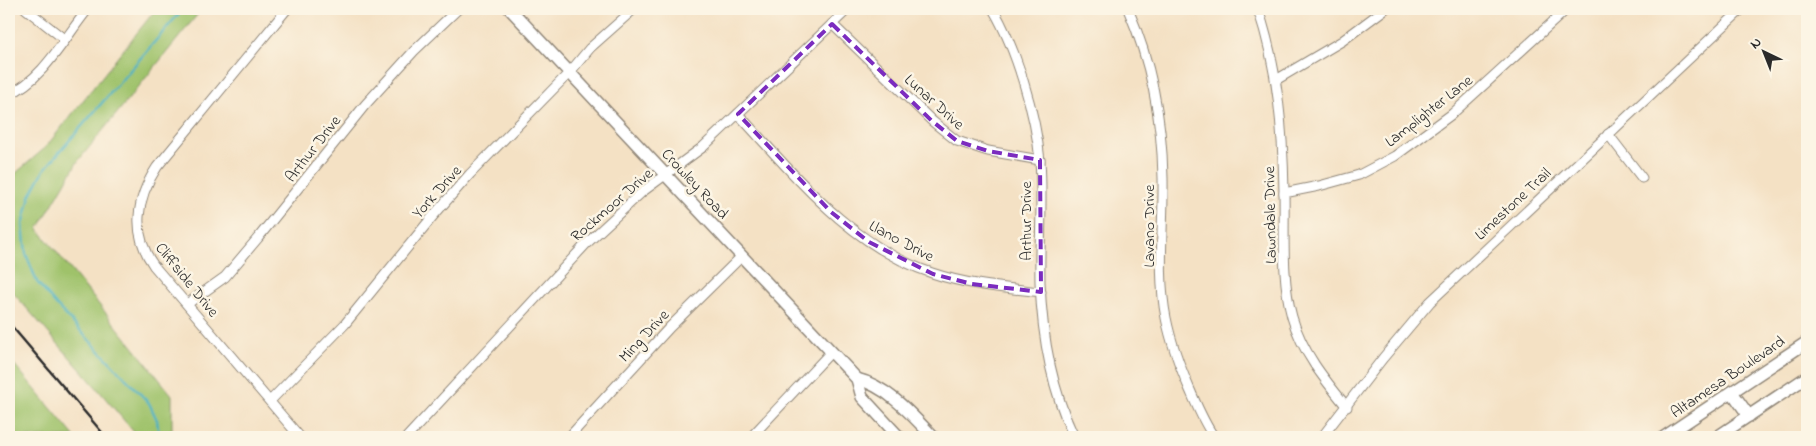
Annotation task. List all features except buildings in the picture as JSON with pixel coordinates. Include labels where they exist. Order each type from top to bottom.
[{"type":"main road","name":"Crowley Road","points":[[510,9],[857,379],[862,397],[899,437]]},
{"type":"main road","name":"Altamesa Boulevard","points":[[1664,437],[1807,342]]},
{"type":"main road","points":[[1717,437],[1807,377]]},
{"type":"main road","name":"Crowley Road","points":[[857,379],[872,383],[914,417],[934,437]]},
{"type":"main road","points":[[1732,392],[1749,416]]},
{"type":"street","points":[[26,9],[64,39]]},
{"type":"street","points":[[9,94],[24,86],[39,73],[88,9]]},
{"type":"street","name":"Cliffside Drive","points":[[288,9],[148,180],[140,200],[139,233],[145,254],[300,437]]},
{"type":"street","name":"Arthur Drive","points":[[187,304],[225,276],[365,105],[414,50],[458,9]]},
{"type":"street","name":"York Drive","points":[[270,401],[345,324],[433,216],[470,174],[570,72],[590,48],[634,9]]},
{"type":"street","name":"Rockmoor Drive","points":[[407,437],[586,244],[642,192],[667,176],[703,147],[848,9]]},
{"type":"street","name":"Arthur Drive","points":[[993,9],[1000,21],[1026,92],[1040,160],[1041,292],[1045,342],[1056,392],[1074,437]]},
{"type":"street","name":"Lavano Drive","points":[[1128,9],[1147,59],[1160,134],[1163,177],[1162,271],[1166,317],[1180,368],[1200,412],[1214,437]]},
{"type":"street","name":"Lawndale Drive","points":[[1258,9],[1276,80],[1283,135],[1285,284],[1292,317],[1304,350],[1346,407]]},
{"type":"street","points":[[1276,80],[1342,41],[1385,9]]},
{"type":"street","name":"Lamplighter Lane","points":[[1284,193],[1359,175],[1395,156],[1452,114],[1567,9]]},
{"type":"street","name":"Limestone Trail","points":[[1322,437],[1383,358],[1430,302],[1742,9]]},
{"type":"street","name":"Lunar Drive","points":[[832,24],[932,122],[957,141],[988,151],[1040,160]]},
{"type":"street","name":"Llano Drive","points":[[738,114],[831,212],[869,242],[907,264],[933,274],[972,284],[1041,292]]},
{"type":"street","points":[[1608,134],[1642,178]]},
{"type":"street","name":"Ming Drive","points":[[570,437],[670,327],[742,256]]},
{"type":"street","points":[[755,436],[831,352]]},
{"type":"highlighted area","points":[[832,24],[932,121],[957,141],[988,151],[1040,160],[1041,292],[972,284],[933,274],[869,242],[831,212],[738,114]]},
{"type":"green space","points":[[156,9],[202,9],[78,161],[38,229],[172,395],[172,437],[138,437],[9,288],[9,179],[45,148]]},
{"type":"green space","points":[[9,358],[75,437],[9,437]]},
{"type":"waterway","points":[[159,437],[157,420],[149,403],[56,305],[37,282],[26,254],[23,225],[30,196],[44,170],[183,9]]},
{"type":"railway","points":[[9,323],[106,437]]}]
